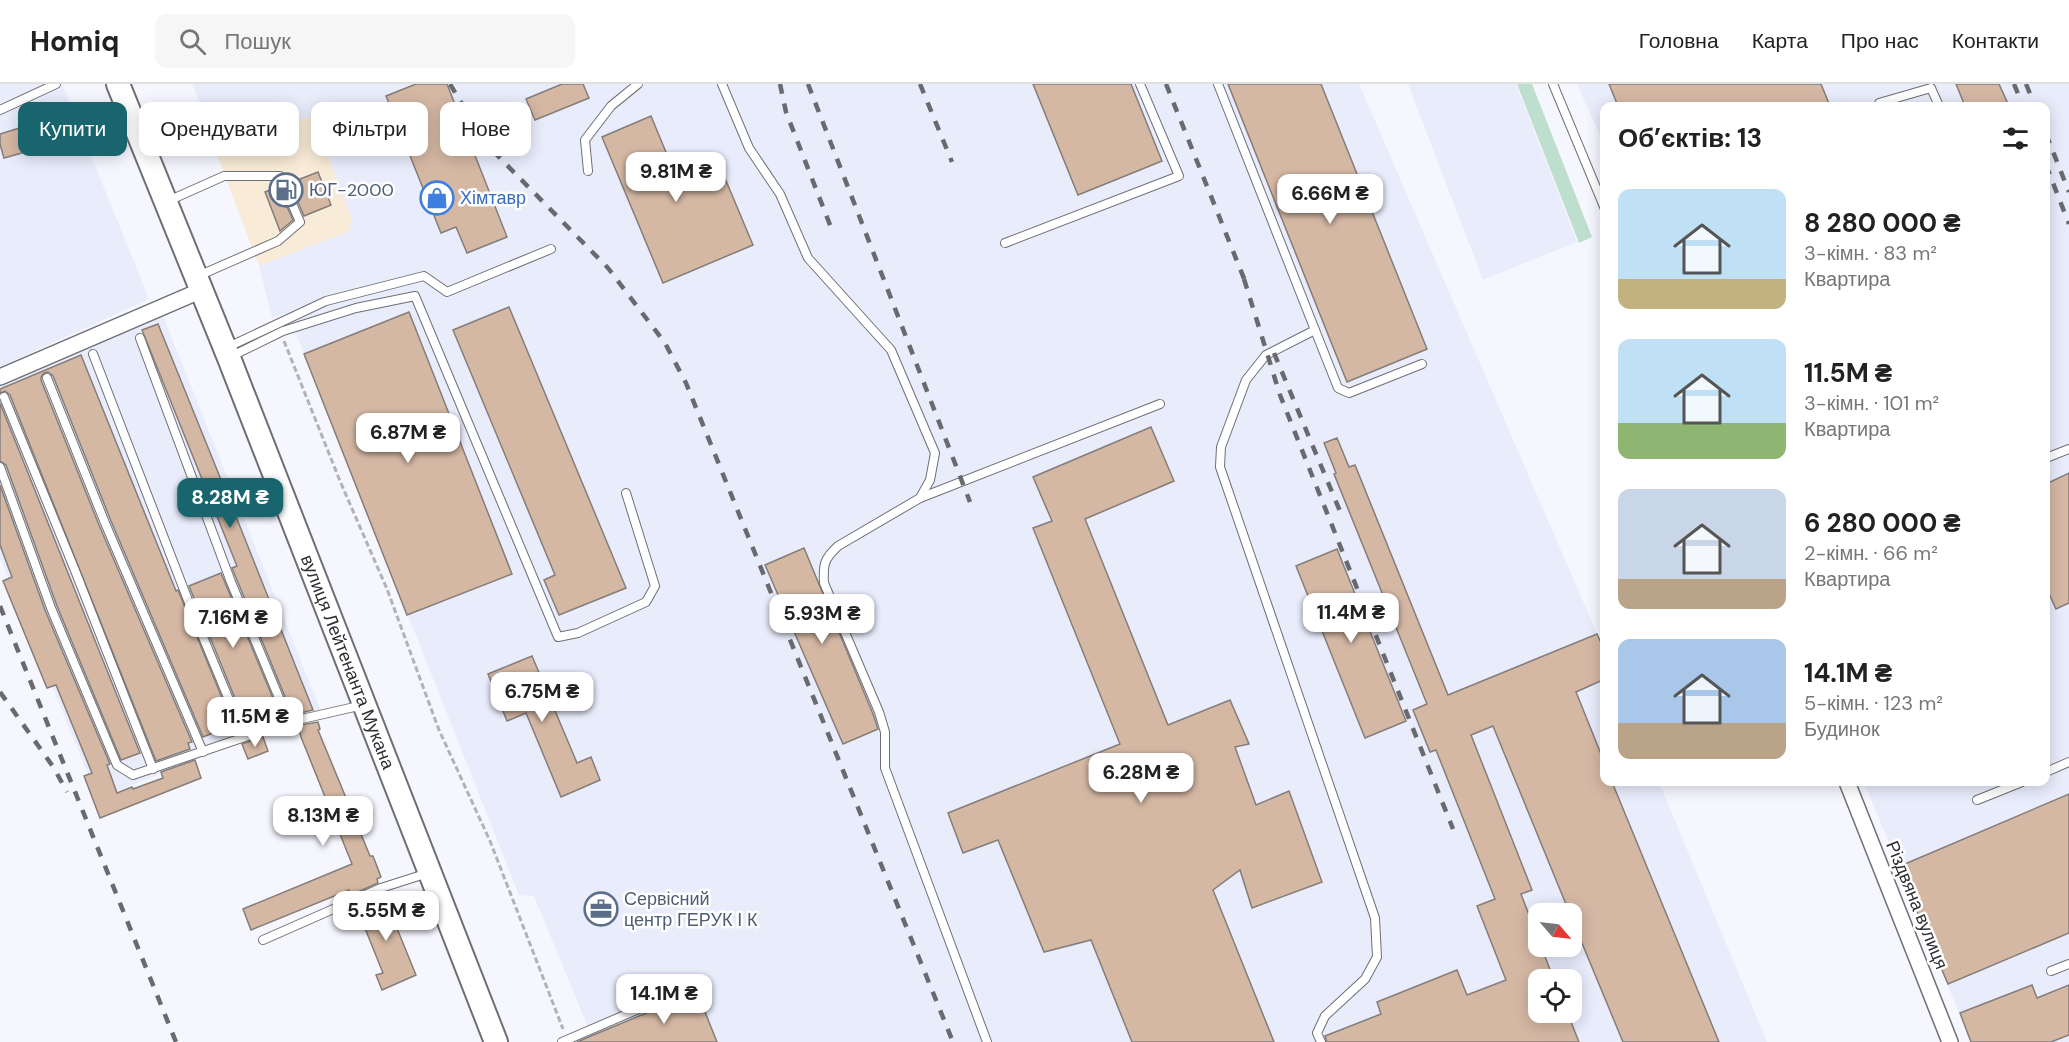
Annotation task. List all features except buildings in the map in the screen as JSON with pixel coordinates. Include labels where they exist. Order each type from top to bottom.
[{"type":"main road","name":"вулиця Лейтенанта Мукана","points":[[118,84],[227,353],[496,1042]]},
{"type":"street","points":[[0,377],[199,283]]},
{"type":"street","name":"Різдвяна вулиця","points":[[1849,786],[1950,1042]]},
{"type":"lane","points":[[0,110],[56,84]]},
{"type":"lane","points":[[588,171],[585,140],[612,106],[638,84]]},
{"type":"lane","points":[[722,84],[749,148],[780,194],[808,258],[891,350],[936,453],[930,480],[920,498]]},
{"type":"lane","points":[[1005,243],[1179,176],[1140,84]]},
{"type":"lane","points":[[1218,84],[1338,388],[1349,393],[1422,364]]},
{"type":"lane","points":[[1553,84],[1600,197]]},
{"type":"lane","points":[[1882,102],[1931,87],[1937,102]]},
{"type":"lane","points":[[166,202],[224,176],[280,176],[300,222],[278,241],[199,283]]},
{"type":"lane","points":[[227,353],[326,302],[424,276],[447,292],[551,249]]},
{"type":"lane","points":[[227,353],[281,332],[356,308],[415,296],[558,637],[578,633],[646,602],[655,586],[626,493]]},
{"type":"lane","points":[[1315,330],[1266,356],[1246,380],[1221,447],[1220,467],[1375,918],[1377,957],[1365,979],[1325,1016],[1317,1033],[1321,1042]]},
{"type":"lane","points":[[140,338],[231,582],[289,722]]},
{"type":"lane","points":[[93,354],[191,608],[244,736]]},
{"type":"lane","points":[[47,378],[105,523],[203,752]]},
{"type":"lane","points":[[4,397],[153,769]]},
{"type":"lane","points":[[987,1042],[885,768],[885,732],[879,712],[824,583],[823,567],[828,555],[838,546],[920,498],[1160,404]]},
{"type":"lane","points":[[2050,456],[2069,449]]},
{"type":"lane","points":[[0,467],[51,608],[117,765],[133,775],[289,722],[365,705]]},
{"type":"lane","points":[[2050,770],[2069,762]]},
{"type":"lane","points":[[1977,800],[2012,786]]},
{"type":"lane","points":[[263,940],[381,888],[430,872]]},
{"type":"lane","points":[[2051,971],[2069,964]]},
{"type":"lane","points":[[565,1041],[685,989]]},
{"type":"path","points":[[281,332],[340,480],[387,589],[439,730],[490,841],[565,1041]]},
{"type":"shaded area","points":[[0,84],[62,84],[69,102],[18,102],[18,156],[91,156],[149,299],[0,367]]},
{"type":"shaded area","points":[[192,84],[1359,84],[1600,640],[1600,786],[1661,786],[1767,1042],[594,1042],[534,896],[519,895],[288,313],[272,318],[259,266],[350,231],[351,217],[328,156],[428,156],[428,102],[311,102],[311,116],[299,120],[299,102],[200,102]]},
{"type":"shaded area","points":[[1408,84],[1516,84],[1577,242],[1483,280]]},
{"type":"shaded area","points":[[1577,84],[2069,84],[2069,1042],[1971,1042],[1866,786],[2050,786],[2050,102],[1600,102],[1600,136]]},
{"type":"shaded area","points":[[311,116],[311,156],[329,156],[352,217],[350,231],[259,266],[218,156],[299,156],[299,120]]},
{"type":"shaded area","points":[[161,311],[320,709],[98,799],[0,558],[0,379]]},
{"type":"green space","points":[[1517,84],[1532,84],[1592,237],[1579,243]]},
{"type":"railway","points":[[450,84],[483,139],[608,268],[665,343],[686,383],[953,1042]]},
{"type":"railway","points":[[780,84],[786,112],[832,230]]},
{"type":"railway","points":[[808,84],[970,502]]},
{"type":"railway","points":[[920,84],[952,162]]},
{"type":"railway","points":[[1166,84],[1247,286]]},
{"type":"railway","points":[[2014,84],[2021,102]]},
{"type":"railway","points":[[2026,84],[2033,102]]},
{"type":"railway","points":[[2050,144],[2069,192]]},
{"type":"railway","points":[[2050,175],[2069,224]]},
{"type":"railway","points":[[1244,279],[1280,395],[1453,829]]},
{"type":"railway","points":[[1274,353],[1342,516]]},
{"type":"railway","points":[[0,606],[176,1042]]},
{"type":"railway","points":[[0,692],[54,768],[67,792]]},
{"type":"place","name":"ЮГ-2000","points":[[286,190]]},
{"type":"place","name":"Хімтавр","points":[[437,198]]},
{"type":"place","name":"Сервісний центр ГЕРУК І К","points":[[601,909]]}]
